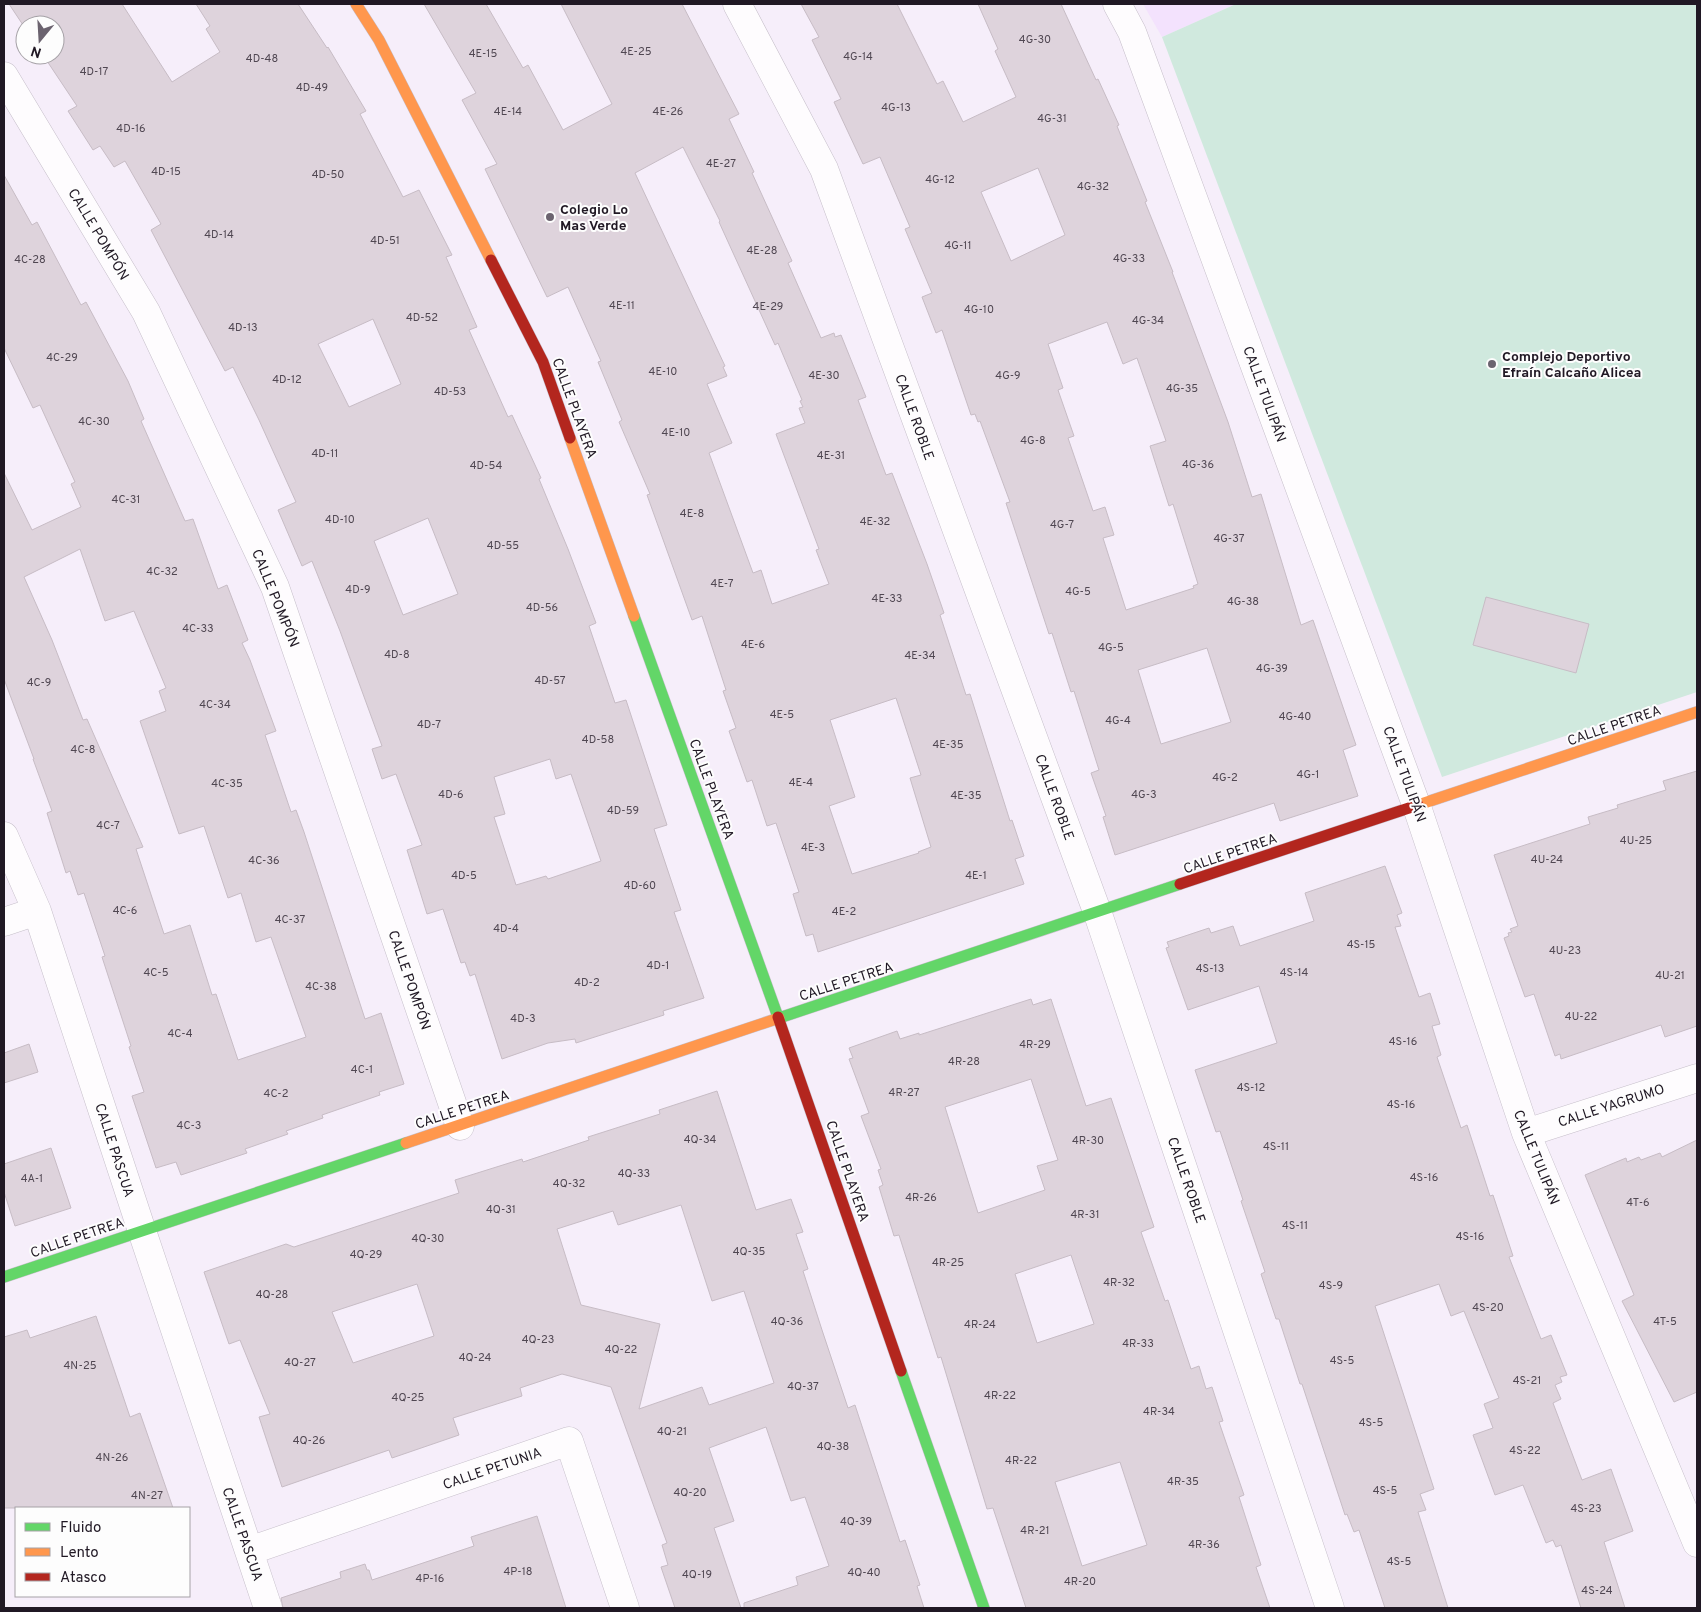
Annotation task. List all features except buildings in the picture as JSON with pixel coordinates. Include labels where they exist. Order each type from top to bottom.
[{"type":"street","name":"CALLE PLAYERA","points":[[356,4],[379,40],[543,362],[779,1019],[984,1608]]},
{"type":"street","name":"CALLE ROBLE","points":[[737,4],[824,169],[1098,914],[1330,1608]]},
{"type":"street","name":"CALLE TULIPÁN","points":[[1117,4],[1132,32],[1417,806],[1526,1133],[1697,1543]]},
{"type":"street","name":"CALLE POMPÓN","points":[[4,76],[146,312],[275,587],[460,1126]]},
{"type":"street","name":"CALLE PETREA","points":[[4,1277],[1098,914],[1697,712]]},
{"type":"street","name":"CALLE PASCUA","points":[[4,836],[37,911],[268,1608]]},
{"type":"street","points":[[4,922],[37,911]]},
{"type":"street","name":"CALLE YAGRUMO","points":[[1526,1133],[1697,1078]]},
{"type":"street","name":"CALLE PETUNIA","points":[[249,1552],[569,1442],[625,1608]]},
{"type":"shaded area","points":[[1143,4],[1236,4],[1162,37]]},
{"type":"green space","name":"Complejo Deportivo Efraín Calcaño Alicea","points":[[1236,4],[1697,4],[1697,692],[1442,777],[1162,37]]},
{"type":"traffic: fast","points":[[634,616],[778,1017]]},
{"type":"traffic: fast","points":[[779,1018],[1180,884]]},
{"type":"traffic: fast","points":[[4,1277],[406,1143]]},
{"type":"traffic: fast","points":[[901,1371],[984,1608]]},
{"type":"traffic: slow","points":[[356,4],[379,40],[491,260]]},
{"type":"traffic: slow","points":[[570,438],[634,616]]},
{"type":"traffic: slow","points":[[1418,805],[1697,712]]},
{"type":"traffic: slow","points":[[406,1143],[779,1018]]},
{"type":"traffic: jam","points":[[491,260],[543,362],[570,438]]},
{"type":"traffic: jam","points":[[1180,884],[1418,805]]},
{"type":"traffic: jam","points":[[778,1017],[901,1371]]},
{"type":"place","name":"Colegio Lo Mas Verde","points":[[550,217]]},
{"type":"place","name":"Complejo Deportivo Efraín Calcaño Alicea","points":[[1492,364]]}]
